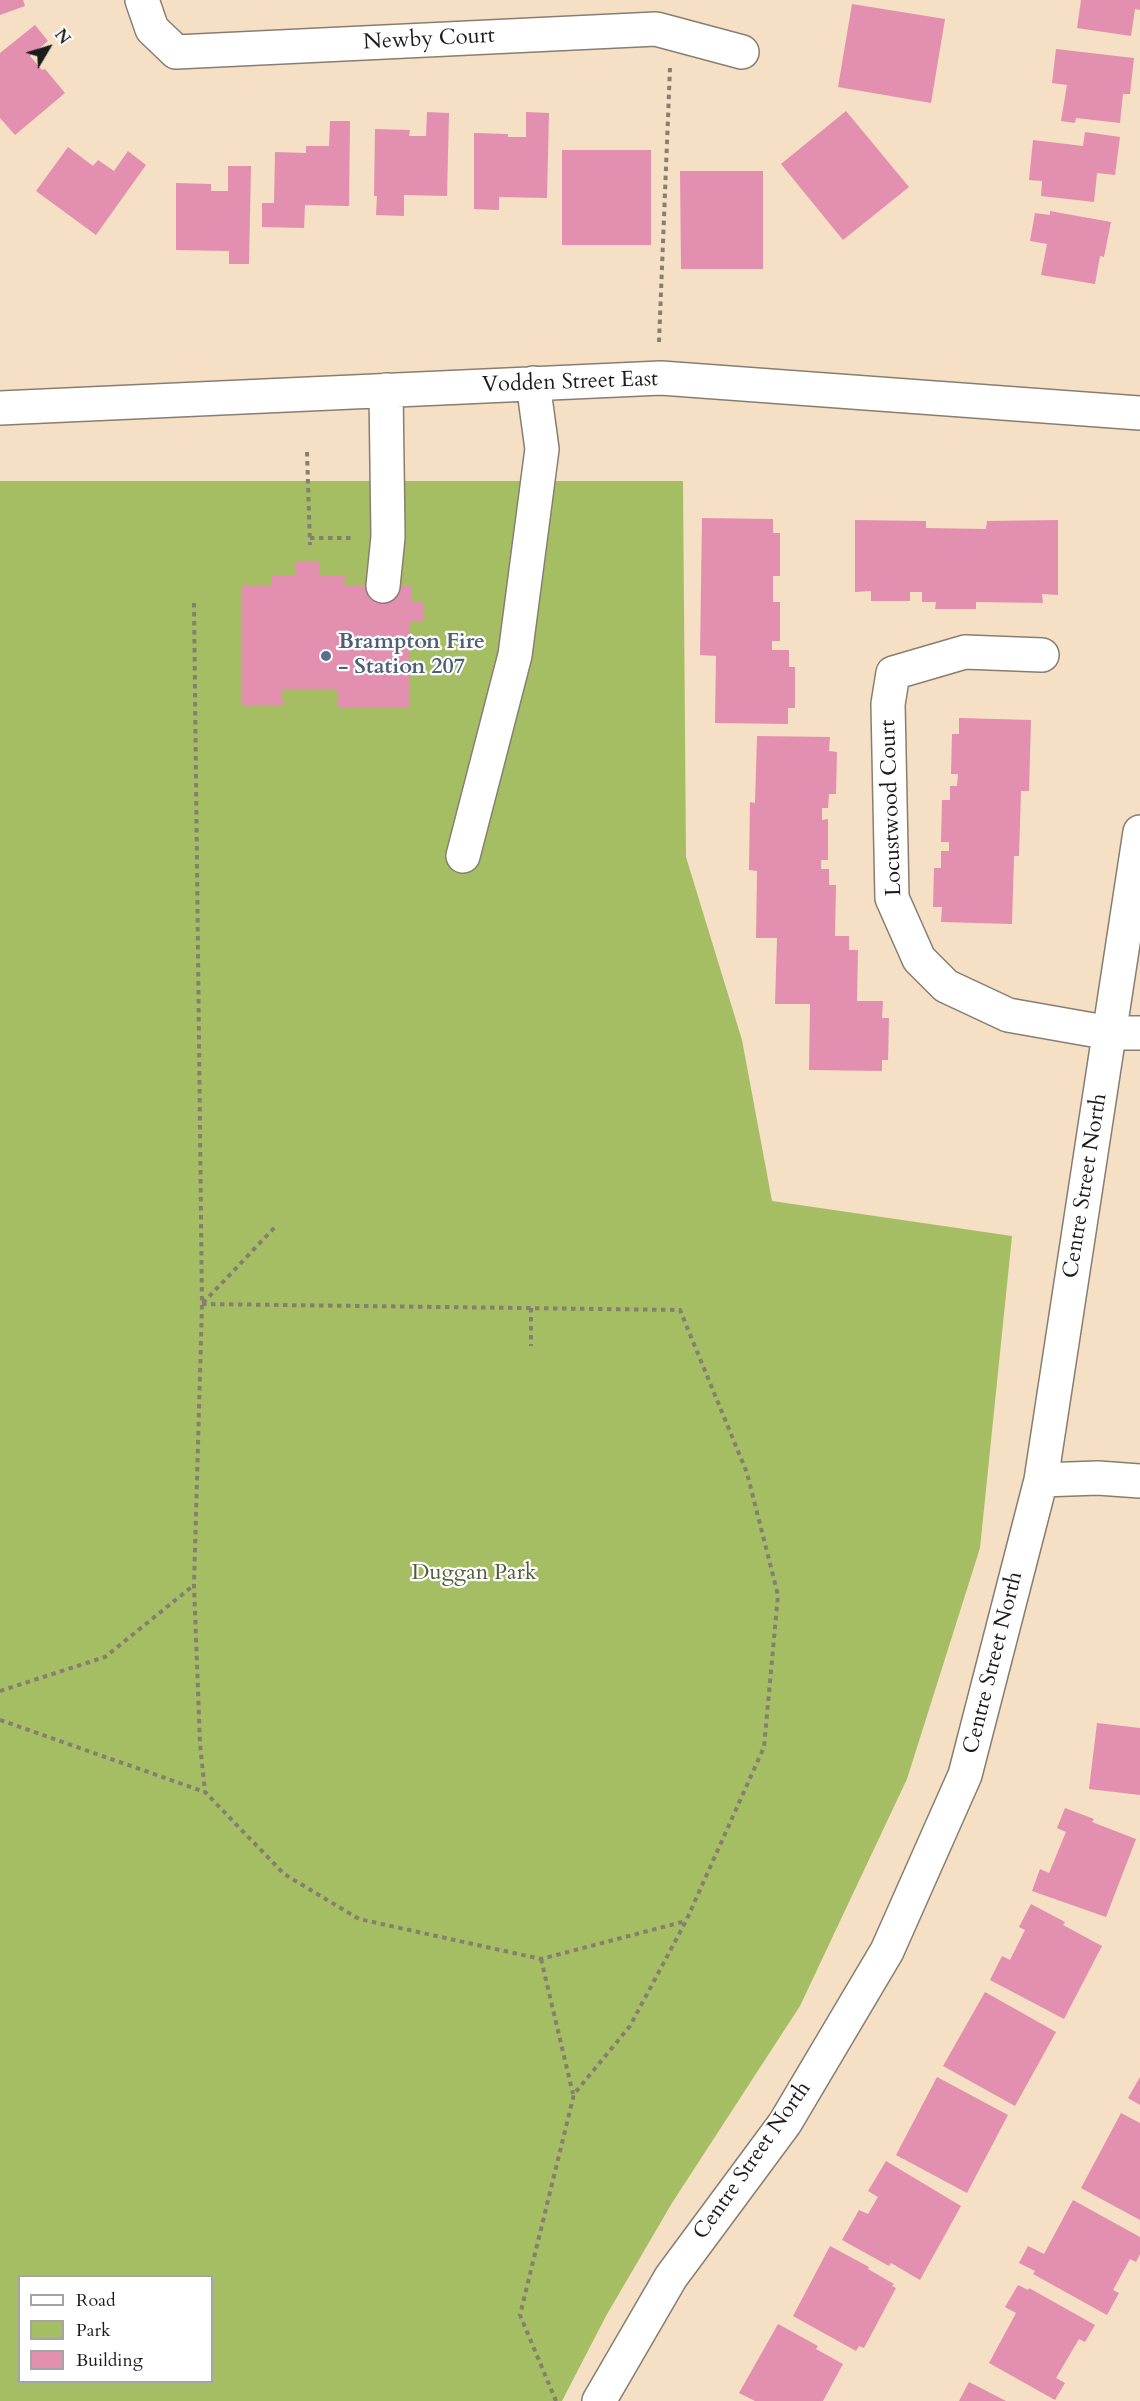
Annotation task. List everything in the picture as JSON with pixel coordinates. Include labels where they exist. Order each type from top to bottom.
[{"type":"street","name":"Newby Court","points":[[142,0],[152,29],[176,52],[656,29],[742,52]]},
{"type":"street","name":"Vodden Street East","points":[[0,408],[661,378],[1140,413]]},
{"type":"street","points":[[463,856],[515,655],[542,449],[533,383]]},
{"type":"street","points":[[383,586],[388,537],[386,390]]},
{"type":"street","name":"Locustwood Court","points":[[1042,655],[965,652],[893,673],[888,704],[892,898],[919,959],[946,986],[1008,1015],[1125,1033]]},
{"type":"street","name":"Centre Street North","points":[[599,2401],[671,2277],[785,2122],[887,1951],[965,1775],[1041,1480],[1125,1033],[1140,832]]},
{"type":"street","points":[[1041,1480],[1098,1478],[1140,1481]]},
{"type":"path","points":[[661,378],[658,346],[671,34]]},
{"type":"path","points":[[307,452],[310,545]]},
{"type":"path","points":[[310,538],[388,537]]},
{"type":"path","points":[[194,603],[202,1304],[194,1585],[200,1744],[205,1792]]},
{"type":"path","points":[[202,1304],[275,1227]]},
{"type":"path","points":[[202,1304],[680,1310],[750,1484],[778,1595],[764,1747],[686,1921],[630,2026],[574,2094],[520,2315],[556,2401]]},
{"type":"path","points":[[531,1308],[531,1346]]},
{"type":"path","points":[[0,1690],[105,1657],[194,1585]]},
{"type":"path","points":[[0,1720],[205,1792],[284,1874],[359,1919],[541,1959],[686,1921]]},
{"type":"path","points":[[541,1959],[574,2094]]},
{"type":"green space","name":"Duggan Park","points":[[0,481],[683,481],[686,857],[742,1040],[772,1201],[1012,1236],[980,1548],[907,1779],[800,2006],[672,2203],[606,2316],[562,2401],[0,2401]]},
{"type":"building","points":[[0,0],[23,0],[25,6],[0,15]]},
{"type":"building","points":[[1081,0],[1140,0],[1140,10],[1135,9],[1131,36],[1077,28]]},
{"type":"building","points":[[852,4],[945,19],[931,103],[838,87]]},
{"type":"building","points":[[35,25],[48,41],[30,56],[42,70],[45,69],[65,93],[15,135],[0,118],[0,53]]},
{"type":"building","points":[[1056,49],[1134,58],[1130,94],[1123,94],[1120,123],[1076,118],[1075,123],[1061,121],[1067,85],[1052,83]]},
{"type":"building","points":[[846,111],[909,187],[843,240],[781,164]]},
{"type":"building","points":[[427,112],[449,113],[447,196],[404,195],[404,216],[376,215],[375,129],[410,130],[409,136],[426,136]]},
{"type":"building","points":[[526,112],[549,113],[547,198],[499,197],[499,210],[474,209],[474,133],[526,137]]},
{"type":"building","points":[[330,121],[350,121],[349,206],[305,205],[304,228],[262,227],[262,203],[274,203],[275,152],[306,153],[306,146],[329,146]]},
{"type":"building","points":[[1085,132],[1120,137],[1115,175],[1097,173],[1094,202],[1041,196],[1042,181],[1029,180],[1033,140],[1083,146]]},
{"type":"building","points":[[68,147],[93,166],[98,160],[114,171],[128,151],[146,165],[96,235],[36,191]]},
{"type":"building","points":[[562,150],[651,150],[651,245],[562,245]]},
{"type":"building","points":[[228,166],[251,166],[249,264],[229,264],[229,251],[176,250],[176,183],[211,184],[211,191],[228,191]]},
{"type":"building","points":[[680,171],[763,171],[763,269],[681,269]]},
{"type":"building","points":[[1050,211],[1111,222],[1104,257],[1100,256],[1095,284],[1041,275],[1047,244],[1030,241],[1035,213],[1050,215]]},
{"type":"building","points":[[702,518],[773,519],[773,533],[780,533],[780,576],[773,576],[773,602],[780,602],[780,641],[772,641],[772,650],[789,650],[789,667],[795,667],[795,708],[788,708],[788,724],[715,723],[716,656],[700,655]]},
{"type":"building","points":[[855,520],[926,521],[926,528],[986,529],[987,521],[1058,520],[1058,595],[1042,594],[1043,603],[976,602],[976,609],[935,609],[936,602],[922,602],[922,592],[910,592],[910,601],[871,601],[871,591],[855,592]]},
{"type":"building","name":"Brampton Fire - Station 207","points":[[296,562],[319,562],[320,576],[345,576],[344,586],[412,586],[412,601],[424,601],[424,621],[410,621],[410,707],[337,707],[337,690],[282,690],[283,705],[242,705],[242,585],[271,585],[271,575],[295,575]]},
{"type":"building","points":[[959,718],[1031,720],[1029,791],[1021,791],[1019,856],[1014,856],[1012,924],[941,922],[942,907],[933,907],[934,868],[941,868],[941,851],[949,851],[949,842],[941,842],[942,800],[950,800],[950,786],[957,786],[958,774],[951,774],[952,734],[959,734]]},
{"type":"building","points":[[757,736],[830,737],[829,751],[837,752],[836,794],[829,794],[828,808],[822,808],[822,820],[828,819],[828,860],[821,860],[821,869],[829,869],[829,885],[836,885],[835,936],[849,936],[849,950],[858,950],[857,1001],[883,1001],[882,1018],[889,1018],[888,1060],[882,1060],[882,1071],[809,1070],[810,1004],[775,1004],[777,938],[756,938],[757,871],[749,870],[750,802],[755,803]]},
{"type":"building","points":[[1097,1723],[1140,1728],[1140,1795],[1089,1789]]},
{"type":"building","points":[[1065,1808],[1094,1819],[1092,1822],[1136,1839],[1106,1917],[1032,1891],[1040,1869],[1049,1873],[1066,1832],[1057,1828]]},
{"type":"building","points":[[1031,1904],[1065,1922],[1063,1925],[1102,1946],[1064,2019],[990,1980],[1002,1956],[1010,1960],[1025,1930],[1019,1927]]},
{"type":"building","points":[[985,1992],[1056,2032],[1015,2106],[943,2066]]},
{"type":"building","points":[[937,2077],[1008,2115],[967,2193],[896,2155]]},
{"type":"building","points":[[1140,2077],[1140,2105],[1128,2098]]},
{"type":"building","points":[[1121,2113],[1140,2123],[1140,2220],[1081,2188]]},
{"type":"building","points":[[886,2161],[961,2206],[920,2280],[891,2263],[889,2266],[842,2240],[859,2210],[868,2214],[878,2197],[868,2191]]},
{"type":"building","points":[[1073,2200],[1140,2237],[1140,2254],[1136,2262],[1130,2259],[1113,2290],[1119,2293],[1107,2315],[1033,2274],[1035,2271],[1019,2263],[1028,2246],[1044,2254]]},
{"type":"building","points":[[830,2246],[869,2267],[868,2269],[894,2284],[892,2286],[896,2288],[864,2348],[859,2346],[856,2351],[793,2316]]},
{"type":"building","points":[[1018,2285],[1028,2290],[1029,2288],[1095,2325],[1085,2342],[1079,2339],[1056,2378],[1065,2383],[1055,2400],[989,2363],[1016,2313],[1005,2307]]},
{"type":"building","points":[[778,2324],[818,2346],[816,2349],[843,2364],[823,2401],[755,2401],[739,2393]]},
{"type":"building","points":[[969,2382],[1006,2401],[959,2401]]},
{"type":"place","name":"Brampton Fire - Station 207","points":[[326,656]]}]
